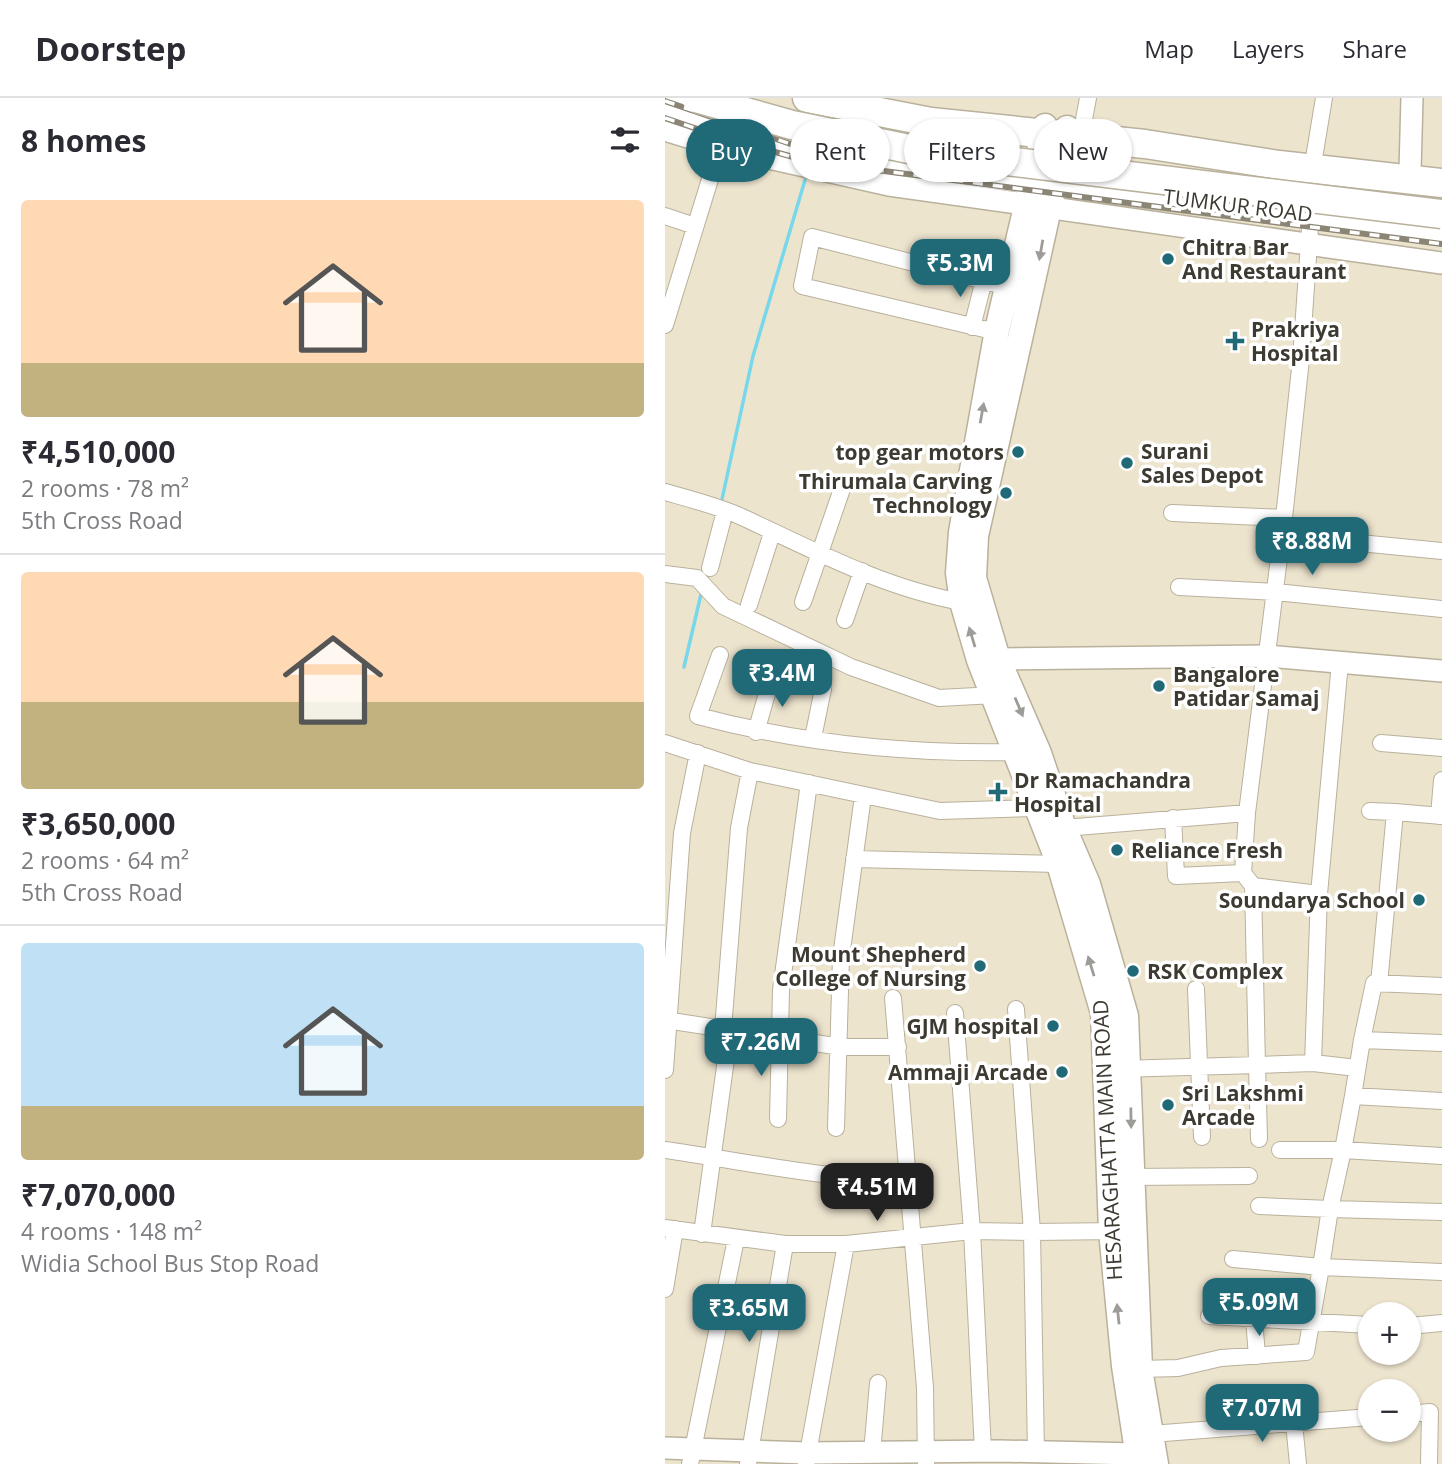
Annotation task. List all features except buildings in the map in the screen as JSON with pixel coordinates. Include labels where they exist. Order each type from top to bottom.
[{"type":"highway","points":[[696,98],[792,125],[909,149],[1442,214]]},
{"type":"highway","points":[[748,98],[908,133],[1442,199]]},
{"type":"highway","points":[[807,98],[932,122],[1034,128]]},
{"type":"highway","name":"TUMKUR ROAD","points":[[665,103],[752,130],[830,149],[923,166],[1042,193],[1442,230]]},
{"type":"highway","points":[[1132,140],[1442,184]]},
{"type":"main road","name":"HESARAGHATTA MAIN ROAD","points":[[1045,182],[1008,287],[997,332],[961,531],[958,573],[962,602],[979,660],[995,695],[1035,808],[1059,864],[1097,982],[1118,1069],[1131,1177],[1122,1231],[1140,1369],[1146,1454]]},
{"type":"main road","name":"HESARAGHATTA MAIN ROAD","points":[[1042,193],[976,536],[974,578],[998,659],[1039,753],[1064,828],[1088,884],[1126,1016],[1118,1069],[1124,1366],[1146,1454]]},
{"type":"street","points":[[855,98],[934,113],[1034,126]]},
{"type":"street","points":[[1070,119],[1088,98]]},
{"type":"street","points":[[1314,158],[1324,98]]},
{"type":"street","points":[[1410,171],[1412,98]]},
{"type":"street","points":[[665,112],[725,132],[885,170],[1042,193],[1308,245],[1442,263]]},
{"type":"street","points":[[665,130],[686,136]]},
{"type":"street","points":[[1132,138],[1442,174]]},
{"type":"street","points":[[776,161],[829,174],[1042,193]]},
{"type":"street","points":[[665,325],[668,303],[709,182]]},
{"type":"street","points":[[665,216],[695,226]]},
{"type":"street","points":[[1259,1139],[1247,813],[1276,592],[1301,359],[1310,218],[1442,239]]},
{"type":"street","points":[[997,332],[802,286],[812,237],[1008,287]]},
{"type":"street","points":[[972,327],[984,280]]},
{"type":"street","points":[[803,602],[843,486]]},
{"type":"street","points":[[665,492],[725,511],[918,594],[962,602]]},
{"type":"street","points":[[710,568],[725,511]]},
{"type":"street","points":[[1172,513],[1284,518]]},
{"type":"street","points":[[749,605],[772,533]]},
{"type":"street","points":[[1329,540],[1442,551]]},
{"type":"street","points":[[845,620],[862,571]]},
{"type":"street","points":[[665,574],[697,578],[723,606],[851,667],[939,698],[995,695]]},
{"type":"street","points":[[1179,587],[1276,592],[1442,609]]},
{"type":"street","points":[[720,655],[698,716],[757,732],[960,753],[1015,751]]},
{"type":"street","points":[[998,659],[1267,656],[1442,671]]},
{"type":"street","points":[[1313,1063],[1319,894],[1340,662]]},
{"type":"street","points":[[757,732],[772,676]]},
{"type":"street","points":[[813,738],[823,689]]},
{"type":"street","points":[[665,743],[750,771],[940,811],[1035,808]]},
{"type":"street","points":[[1381,743],[1442,748]]},
{"type":"street","points":[[665,1070],[682,833],[698,753]]},
{"type":"street","points":[[702,1234],[727,1030],[736,854],[750,771]]},
{"type":"street","points":[[1370,811],[1441,816],[1442,780]]},
{"type":"street","points":[[778,1119],[781,990],[809,783]]},
{"type":"street","points":[[836,1128],[841,1047],[841,957],[863,796]]},
{"type":"street","points":[[1379,984],[1395,812]]},
{"type":"street","points":[[1064,828],[1247,813]]},
{"type":"street","points":[[1173,818],[1176,876],[1248,879],[1319,894]]},
{"type":"street","points":[[854,859],[1059,864]]},
{"type":"street","points":[[1140,1369],[1178,1368],[1221,1359],[1306,1352],[1374,983],[1442,986]]},
{"type":"street","points":[[1196,989],[1202,1137]]},
{"type":"street","points":[[893,998],[910,1181],[910,1238],[925,1388],[926,1459]]},
{"type":"street","points":[[1016,1009],[1049,1457]]},
{"type":"street","points":[[955,1013],[993,1455]]},
{"type":"street","points":[[668,1021],[841,1047],[898,1047]]},
{"type":"street","points":[[1362,1040],[1442,1043]]},
{"type":"street","points":[[1118,1069],[1313,1063],[1357,1068]]},
{"type":"street","points":[[1353,1096],[1442,1101]]},
{"type":"street","points":[[665,1150],[846,1178],[910,1181]]},
{"type":"street","points":[[1280,1150],[1343,1150],[1442,1156]]},
{"type":"street","points":[[1131,1177],[1249,1177]]},
{"type":"street","points":[[1259,1206],[1442,1212]]},
{"type":"street","points":[[665,1289],[670,1229],[785,1244],[846,1244],[972,1231],[1122,1231]]},
{"type":"street","points":[[691,1457],[736,1239]]},
{"type":"street","points":[[749,1457],[785,1244]]},
{"type":"street","points":[[807,1459],[846,1244]]},
{"type":"street","points":[[1233,1259],[1321,1267],[1442,1272]]},
{"type":"street","points":[[1209,1316],[1358,1325]]},
{"type":"street","points":[[1254,1319],[1257,1356]]},
{"type":"street","points":[[1421,1325],[1442,1323]]},
{"type":"street","points":[[864,1457],[878,1383]]},
{"type":"street","points":[[1429,1464],[1436,1444],[1436,1410]]},
{"type":"street","points":[[665,1448],[691,1457],[807,1459],[1146,1454],[1294,1423],[1358,1418]]},
{"type":"street","points":[[1294,1423],[1298,1464]]},
{"type":"waterway","points":[[721,504],[753,356],[804,182]]},
{"type":"waterway","points":[[684,667],[702,590]]},
{"type":"railway","points":[[665,101],[861,168],[1442,244]]},
{"type":"railway","points":[[665,118],[790,156]]},
{"type":"place","name":"Chitra Bar And Restaurant","points":[[1168,259]]},
{"type":"place","name":"Prakriya Hospital","points":[[1235,341]]},
{"type":"place","name":"top gear motors","points":[[1018,452]]},
{"type":"place","name":"Surani Sales Depot","points":[[1127,463]]},
{"type":"place","name":"Thirumala Carving Technology","points":[[1006,493]]},
{"type":"place","name":"Bangalore Patidar Samaj","points":[[1159,686]]},
{"type":"place","name":"Dr Ramachandra Hospital","points":[[998,792]]},
{"type":"place","name":"Reliance Fresh","points":[[1117,850]]},
{"type":"place","name":"Soundarya School","points":[[1419,900]]},
{"type":"place","name":"Mount Shepherd College of Nursing","points":[[980,966]]},
{"type":"place","name":"RSK Complex","points":[[1133,971]]},
{"type":"place","name":"GJM hospital","points":[[1053,1026]]},
{"type":"place","name":"Ammaji Arcade","points":[[1062,1072]]},
{"type":"place","name":"Sri Lakshmi Arcade","points":[[1168,1105]]}]
